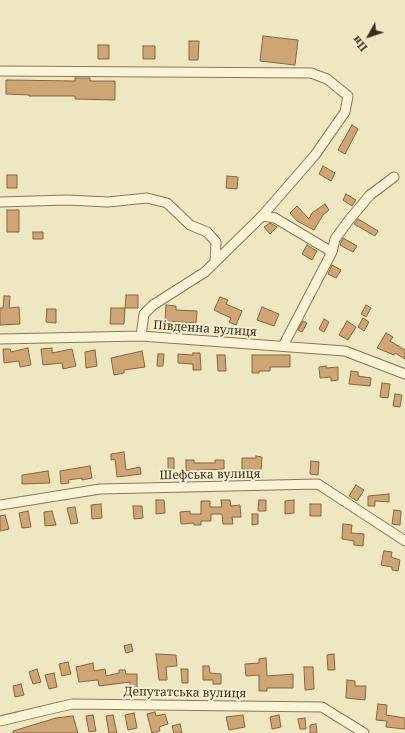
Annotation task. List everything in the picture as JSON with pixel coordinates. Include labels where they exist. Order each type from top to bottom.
[{"type":"street","points":[[0,71],[311,72],[328,79],[348,96],[345,112],[315,155],[262,216],[205,272],[153,305],[144,314],[141,336]]},
{"type":"street","points":[[283,346],[332,252],[335,239],[370,195],[394,177]]},
{"type":"street","points":[[0,202],[67,200],[108,202],[147,198],[167,203],[190,225],[207,232],[216,242],[215,262]]},
{"type":"street","points":[[262,216],[275,218],[332,252]]},
{"type":"street","name":"Південна вулиця","points":[[0,339],[141,336],[345,351],[405,374]]},
{"type":"street","name":"Шефська вулиця","points":[[0,505],[100,489],[318,484],[405,541]]},
{"type":"street","name":"Депутатська вулиця","points":[[0,721],[72,704],[322,707],[364,733]]},
{"type":"building","points":[[263,36],[298,40],[295,65],[260,61]]},
{"type":"building","points":[[189,41],[199,41],[198,60],[189,60]]},
{"type":"building","points":[[98,45],[109,45],[109,59],[98,59]]},
{"type":"building","points":[[143,46],[155,46],[155,59],[143,59]]},
{"type":"building","points":[[75,78],[90,78],[90,81],[115,81],[115,100],[75,99],[75,96],[29,96],[6,94],[6,80],[75,81]]},
{"type":"building","points":[[352,125],[358,129],[345,154],[338,150]]},
{"type":"building","points":[[323,166],[335,173],[331,181],[319,174]]},
{"type":"building","points":[[7,175],[17,175],[17,188],[7,188]]},
{"type":"building","points":[[227,176],[238,177],[237,189],[226,188]]},
{"type":"building","points":[[346,194],[356,200],[352,206],[343,200]]},
{"type":"building","points":[[325,204],[329,210],[323,215],[314,230],[297,221],[290,213],[297,206],[309,219],[312,213]]},
{"type":"building","points":[[7,210],[19,210],[19,232],[7,232]]},
{"type":"building","points":[[358,219],[378,231],[375,236],[354,224]]},
{"type":"building","points":[[270,223],[277,227],[270,234],[264,227]]},
{"type":"building","points":[[33,232],[43,232],[43,239],[33,239]]},
{"type":"building","points":[[343,238],[357,246],[353,252],[340,245]]},
{"type":"building","points":[[307,245],[317,251],[312,260],[302,254]]},
{"type":"building","points":[[332,265],[341,270],[336,278],[328,274]]},
{"type":"building","points":[[126,295],[138,295],[138,308],[125,308]]},
{"type":"building","points":[[4,296],[10,296],[9,308],[19,307],[20,324],[0,325],[0,308],[3,308]]},
{"type":"building","points":[[220,297],[228,300],[226,304],[242,311],[236,325],[229,322],[231,318],[214,310]]},
{"type":"building","points":[[166,305],[176,306],[176,310],[197,311],[196,323],[165,321]]},
{"type":"building","points":[[366,305],[371,308],[366,317],[361,314]]},
{"type":"building","points":[[262,307],[279,314],[274,326],[257,320]]},
{"type":"building","points":[[111,308],[125,308],[124,324],[110,324]]},
{"type":"building","points":[[47,309],[56,309],[56,323],[46,322]]},
{"type":"building","points":[[363,318],[369,322],[364,331],[358,327]]},
{"type":"building","points":[[324,319],[329,322],[324,332],[319,329]]},
{"type":"building","points":[[303,321],[307,323],[302,332],[298,330]]},
{"type":"building","points":[[347,321],[356,327],[348,340],[339,335]]},
{"type":"building","points":[[386,333],[393,337],[390,341],[405,350],[405,359],[395,353],[394,355],[377,348]]},
{"type":"building","points":[[28,348],[31,365],[20,367],[19,361],[4,363],[3,349],[10,349],[11,352]]},
{"type":"building","points":[[52,348],[52,353],[72,349],[76,366],[63,369],[62,363],[43,365],[41,349]]},
{"type":"building","points":[[95,350],[97,366],[86,368],[85,352]]},
{"type":"building","points":[[142,351],[145,367],[124,370],[124,373],[114,375],[111,358]]},
{"type":"building","points":[[193,353],[200,353],[201,370],[193,370],[193,364],[178,363],[178,354],[193,355]]},
{"type":"building","points":[[158,354],[164,354],[163,366],[157,366]]},
{"type":"building","points":[[217,355],[225,355],[226,371],[218,371]]},
{"type":"building","points":[[252,355],[290,355],[290,367],[270,367],[270,371],[259,371],[259,373],[252,373]]},
{"type":"building","points":[[326,366],[326,368],[338,367],[338,380],[331,381],[331,377],[320,378],[319,367]]},
{"type":"building","points":[[351,371],[358,372],[358,376],[371,378],[370,386],[349,384]]},
{"type":"building","points":[[382,383],[390,384],[388,398],[380,397]]},
{"type":"building","points":[[395,394],[402,395],[400,407],[393,406]]},
{"type":"building","points":[[124,452],[126,470],[140,467],[141,474],[117,477],[115,459],[111,460],[111,454]]},
{"type":"building","points":[[256,456],[262,457],[261,470],[242,469],[242,458],[256,458]]},
{"type":"building","points":[[168,458],[174,458],[174,469],[168,469]]},
{"type":"building","points":[[186,460],[194,460],[194,463],[215,463],[215,460],[224,460],[224,469],[186,471]]},
{"type":"building","points":[[311,461],[319,462],[318,475],[310,474]]},
{"type":"building","points":[[90,466],[92,478],[68,480],[69,483],[61,484],[60,471]]},
{"type":"building","points":[[48,471],[50,483],[22,484],[22,475]]},
{"type":"building","points":[[356,485],[364,490],[357,501],[349,496]]},
{"type":"building","points":[[389,494],[389,502],[375,501],[375,506],[368,506],[368,496]]},
{"type":"building","points":[[156,500],[164,500],[165,513],[156,514]]},
{"type":"building","points":[[221,500],[230,500],[231,506],[240,505],[241,517],[232,517],[233,524],[223,524],[222,514],[211,514],[211,521],[201,521],[201,525],[194,525],[194,523],[181,524],[180,512],[190,511],[190,514],[201,514],[201,501],[210,501],[210,507],[222,507]]},
{"type":"building","points":[[259,500],[266,500],[266,511],[258,511]]},
{"type":"building","points":[[294,500],[294,513],[285,514],[285,501]]},
{"type":"building","points":[[101,504],[102,518],[92,519],[91,505]]},
{"type":"building","points":[[310,504],[321,504],[321,516],[310,516]]},
{"type":"building","points":[[133,506],[142,506],[143,518],[134,519]]},
{"type":"building","points":[[75,507],[78,523],[71,524],[67,508]]},
{"type":"building","points":[[394,510],[401,511],[400,525],[392,524]]},
{"type":"building","points":[[28,511],[31,527],[22,528],[19,513]]},
{"type":"building","points":[[52,511],[56,525],[45,526],[44,512]]},
{"type":"building","points":[[252,514],[258,514],[258,524],[252,525]]},
{"type":"building","points":[[5,515],[9,529],[0,531],[0,516]]},
{"type":"building","points":[[343,524],[352,525],[351,533],[364,534],[363,546],[354,545],[354,541],[342,539]]},
{"type":"building","points":[[384,551],[392,552],[391,557],[400,560],[398,571],[392,570],[392,567],[381,565]]},
{"type":"building","points":[[131,644],[133,651],[126,653],[124,646]]},
{"type":"building","points":[[156,654],[176,655],[177,666],[166,667],[167,680],[159,680]]},
{"type":"building","points":[[334,654],[335,670],[328,670],[327,655]]},
{"type":"building","points":[[266,658],[267,676],[293,674],[293,688],[267,688],[267,691],[259,691],[259,675],[246,676],[245,664],[259,663],[259,659]]},
{"type":"building","points":[[68,662],[71,674],[62,676],[59,664]]},
{"type":"building","points":[[93,663],[94,671],[105,669],[106,676],[119,673],[119,670],[125,670],[126,674],[137,674],[137,690],[130,690],[130,682],[99,686],[98,680],[79,682],[76,667]]},
{"type":"building","points":[[203,666],[209,666],[210,673],[221,674],[221,684],[213,684],[213,680],[203,680]]},
{"type":"building","points":[[304,667],[313,667],[314,689],[305,690]]},
{"type":"building","points":[[37,669],[41,682],[33,684],[29,672]]},
{"type":"building","points":[[181,669],[188,669],[188,683],[182,683]]},
{"type":"building","points":[[54,673],[57,687],[49,689],[45,675]]},
{"type":"building","points":[[347,680],[355,681],[355,686],[366,686],[365,700],[346,698]]},
{"type":"building","points":[[21,684],[24,695],[15,697],[13,686]]},
{"type":"building","points":[[378,704],[387,705],[386,715],[405,718],[405,729],[386,727],[387,721],[376,720]]},
{"type":"building","points":[[155,712],[156,716],[165,714],[168,724],[159,727],[160,731],[152,733],[147,714]]},
{"type":"building","points":[[134,713],[137,728],[128,730],[125,715]]},
{"type":"building","points":[[93,715],[96,731],[89,732],[86,716]]},
{"type":"building","points":[[113,715],[117,733],[109,733],[106,716]]},
{"type":"building","points":[[243,715],[245,727],[229,730],[226,717]]},
{"type":"building","points":[[279,715],[281,727],[272,729],[270,717]]},
{"type":"building","points":[[73,716],[78,733],[13,733],[13,731],[56,718]]},
{"type":"building","points":[[305,718],[306,729],[300,729],[298,719]]},
{"type":"building","points":[[180,724],[182,733],[174,733],[172,726]]},
{"type":"building","points":[[316,724],[317,733],[310,733],[310,725]]}]
